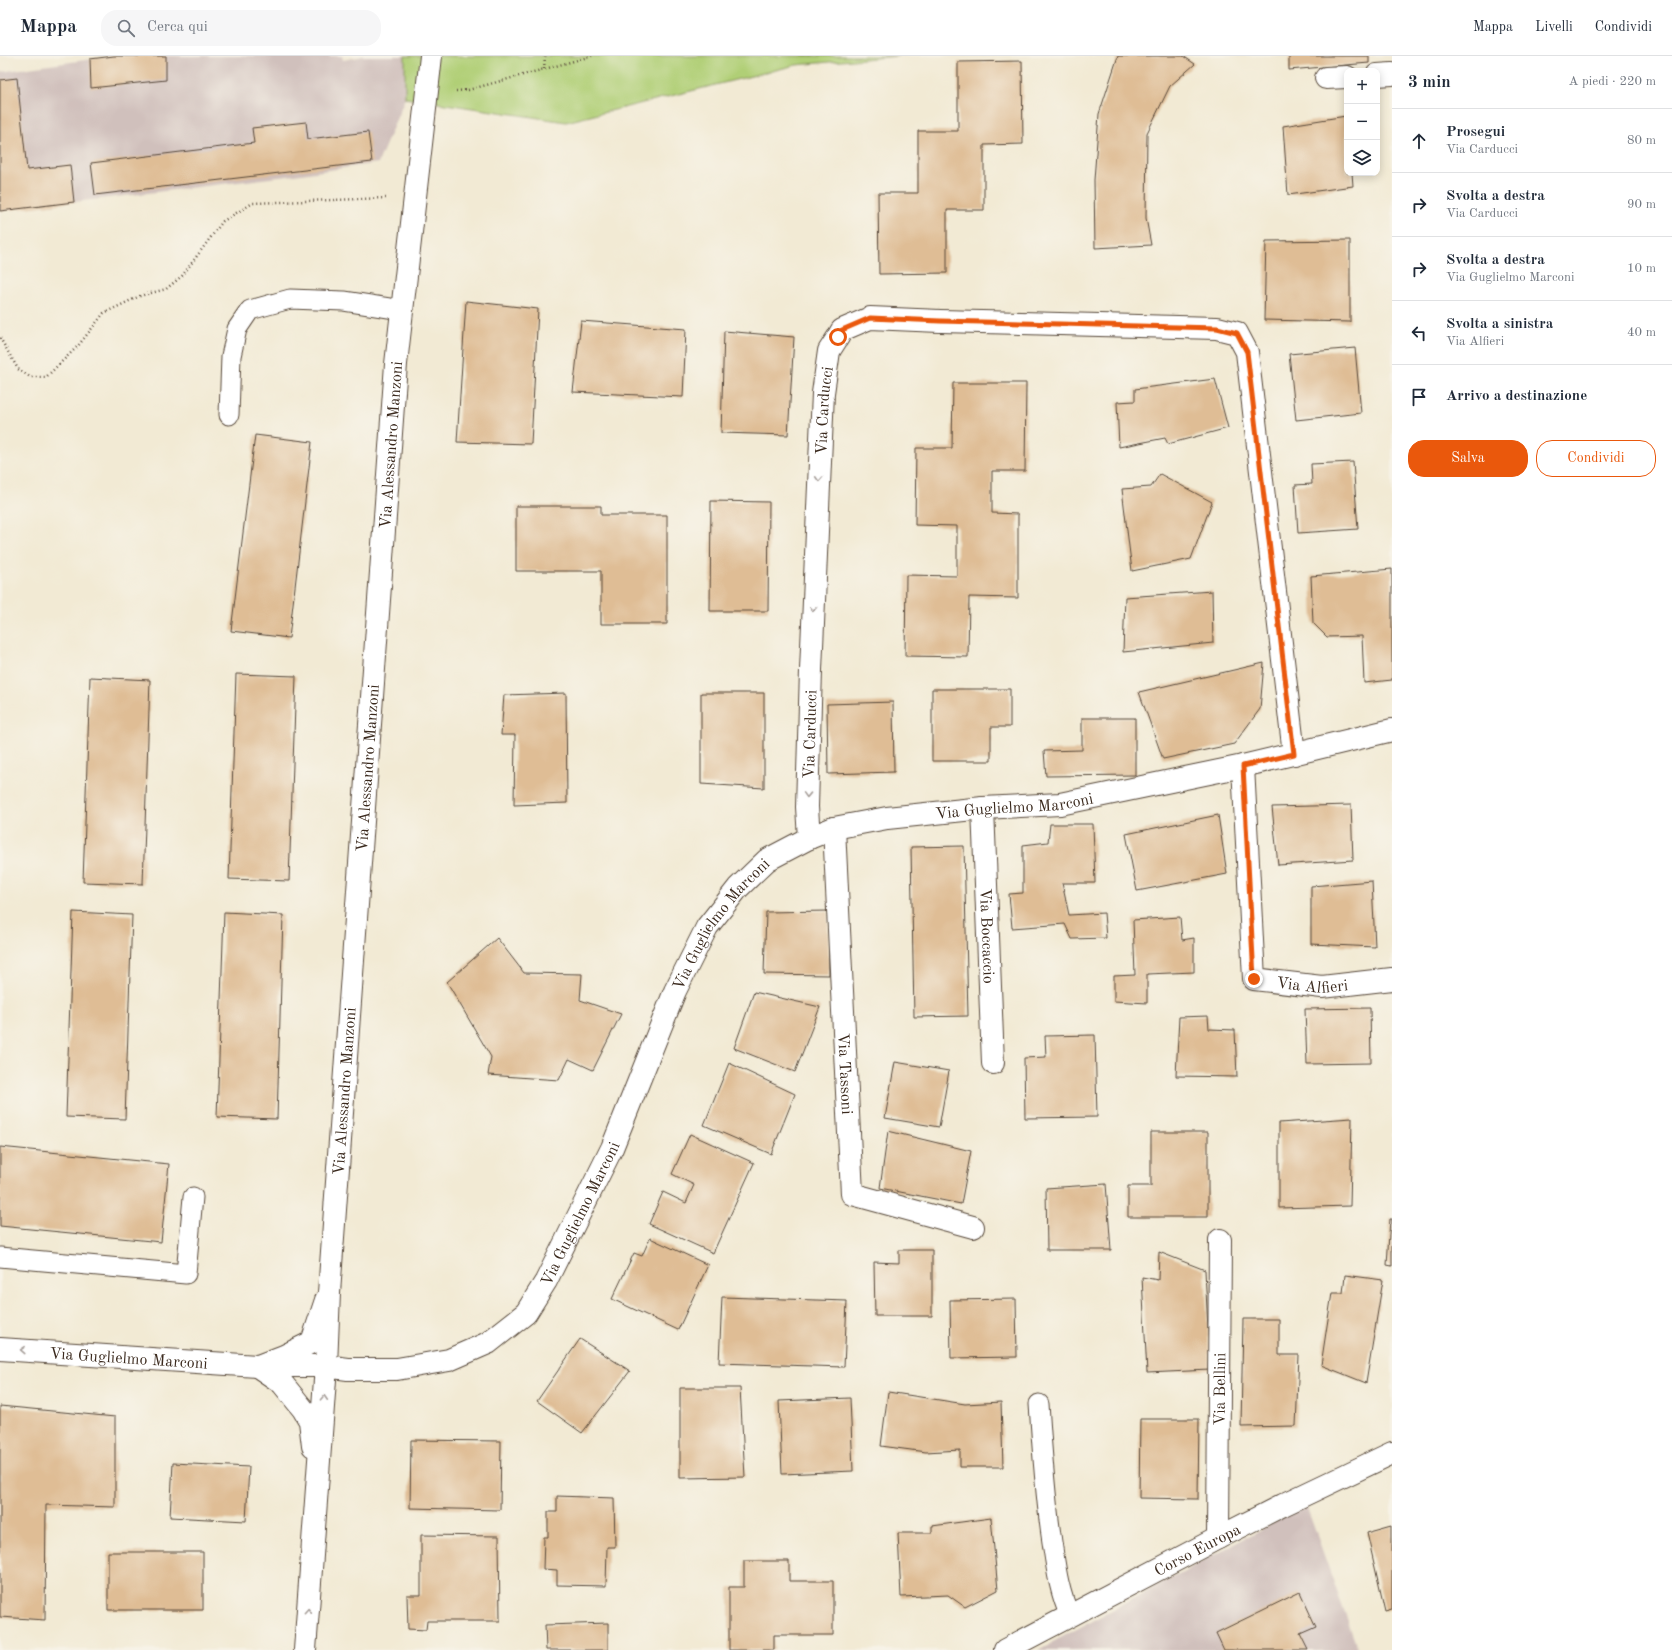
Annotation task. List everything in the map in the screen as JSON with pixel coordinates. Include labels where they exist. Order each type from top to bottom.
[{"type":"street","name":"Via Alessandro Manzoni","points":[[305,1650],[317,1481],[324,1413],[329,1293],[394,388],[431,56]]},
{"type":"street","points":[[1380,75],[1392,74]]},
{"type":"street","name":"Via Carducci","points":[[809,838],[807,807],[811,670],[823,393],[829,351],[842,330],[870,318],[1217,328],[1237,333],[1247,352],[1294,754]]},
{"type":"street","name":"Via Guglielmo Marconi","points":[[0,1349],[257,1366],[326,1366],[348,1369],[397,1369],[449,1360],[488,1343],[526,1313],[546,1281],[612,1148],[675,990],[707,927],[738,888],[767,860],[809,838],[834,828],[887,818],[983,808],[1060,804],[1243,766],[1392,730]]},
{"type":"street","name":"Via Alfieri","points":[[1243,766],[1254,979],[1322,987],[1392,979]]},
{"type":"street","name":"Via Boccaccio","points":[[983,808],[993,1063]]},
{"type":"street","name":"Via Tassoni","points":[[834,828],[852,1194],[973,1226]]},
{"type":"street","name":"Via Bellini","points":[[1218,1538],[1220,1240]]},
{"type":"street","name":"Via Guglielmo Marconi","points":[[257,1366],[284,1356],[312,1342],[329,1293]]},
{"type":"street","name":"Via Alessandro Manzoni","points":[[257,1366],[282,1383],[310,1420],[317,1481]]},
{"type":"street","name":"Corso Europa","points":[[1006,1650],[1284,1504],[1392,1454]]},
{"type":"lane","points":[[229,415],[231,356],[237,329],[250,310],[290,298],[344,301],[402,310]]},
{"type":"lane","points":[[0,1257],[186,1274],[193,1197]]},
{"type":"lane","points":[[1039,1404],[1048,1515],[1058,1583],[1070,1616]]},
{"type":"path","points":[[544,70],[545,56]]},
{"type":"path","points":[[453,91],[468,90],[592,56]]},
{"type":"path","points":[[0,338],[18,369],[30,377],[46,377],[78,346],[104,313],[140,296],[166,289],[182,276],[223,222],[253,203],[415,197]]},
{"type":"shaded area","points":[[114,56],[342,56],[343,60],[364,56],[405,56],[405,98],[378,163],[287,176],[0,211],[0,72]]},
{"type":"shaded area","points":[[1306,1505],[1358,1650],[1038,1650]]},
{"type":"green space","points":[[405,56],[898,56],[796,65],[566,122],[405,98]]},
{"type":"building","points":[[114,56],[166,56],[166,80],[91,88],[90,59]]},
{"type":"building","points":[[1118,56],[1183,56],[1195,64],[1170,86],[1147,133],[1146,218],[1151,245],[1095,248],[1094,180],[1099,114]]},
{"type":"building","points":[[1289,56],[1369,56],[1369,63],[1289,70]]},
{"type":"building","points":[[1022,61],[1023,144],[984,145],[984,210],[947,210],[947,273],[879,274],[878,193],[918,193],[918,131],[958,131],[958,62]]},
{"type":"building","points":[[17,78],[27,170],[70,165],[74,202],[0,211],[0,80]]},
{"type":"building","points":[[1344,116],[1344,176],[1352,176],[1353,186],[1288,195],[1283,126]]},
{"type":"building","points":[[306,122],[308,139],[368,132],[372,162],[95,195],[91,163],[254,143],[252,128]]},
{"type":"building","points":[[1350,240],[1350,322],[1264,320],[1266,241]]},
{"type":"building","points":[[466,301],[538,309],[531,444],[457,442]]},
{"type":"building","points":[[581,321],[686,329],[683,397],[573,392]]},
{"type":"building","points":[[724,331],[794,337],[788,435],[721,433]]},
{"type":"building","points":[[1355,348],[1361,413],[1296,420],[1289,354]]},
{"type":"building","points":[[1215,379],[1228,428],[1168,444],[1165,438],[1119,447],[1117,402],[1135,401],[1135,389]]},
{"type":"building","points":[[953,383],[1026,383],[1025,471],[992,471],[992,513],[1018,514],[1018,598],[969,597],[968,657],[905,656],[906,575],[957,576],[957,526],[915,525],[916,448],[952,448]]},
{"type":"building","points":[[255,435],[312,442],[289,638],[231,631]]},
{"type":"building","points":[[1353,462],[1358,529],[1298,533],[1295,485],[1312,484],[1311,464]]},
{"type":"building","points":[[1160,474],[1212,502],[1191,559],[1132,571],[1122,489],[1151,487]]},
{"type":"building","points":[[711,501],[769,502],[768,611],[710,611]]},
{"type":"building","points":[[516,506],[601,506],[601,515],[667,515],[667,624],[601,624],[601,571],[516,571]]},
{"type":"building","points":[[1392,569],[1392,680],[1364,683],[1362,636],[1327,637],[1313,623],[1311,576]]},
{"type":"building","points":[[1212,591],[1213,643],[1123,652],[1125,597]]},
{"type":"building","points":[[1264,663],[1260,709],[1234,744],[1163,759],[1139,692]]},
{"type":"building","points":[[236,674],[296,676],[289,881],[229,879]]},
{"type":"building","points":[[90,677],[150,680],[143,884],[83,882]]},
{"type":"building","points":[[932,689],[1010,689],[1010,727],[991,727],[991,761],[932,761]]},
{"type":"building","points":[[566,693],[567,803],[514,805],[515,735],[501,735],[504,695]]},
{"type":"building","points":[[701,693],[764,693],[764,788],[701,784]]},
{"type":"building","points":[[893,702],[894,772],[828,774],[827,704]]},
{"type":"building","points":[[1082,718],[1135,718],[1135,775],[1046,776],[1044,751],[1082,750]]},
{"type":"building","points":[[1351,805],[1353,860],[1278,865],[1272,807]]},
{"type":"building","points":[[1218,815],[1227,874],[1137,891],[1126,834]]},
{"type":"building","points":[[1050,824],[1093,824],[1095,883],[1062,883],[1069,915],[1104,913],[1106,938],[1072,939],[1065,924],[1012,928],[1009,894],[1023,893],[1023,845],[1048,842]]},
{"type":"building","points":[[964,846],[968,1016],[914,1017],[911,847]]},
{"type":"building","points":[[1372,881],[1375,947],[1311,944],[1311,886]]},
{"type":"building","points":[[828,911],[829,975],[764,974],[766,912]]},
{"type":"building","points":[[73,912],[132,915],[125,1119],[66,1117]]},
{"type":"building","points":[[224,912],[283,915],[277,1119],[217,1117]]},
{"type":"building","points":[[1180,917],[1182,940],[1194,938],[1194,972],[1147,974],[1147,1003],[1114,1001],[1114,976],[1135,975],[1133,920]]},
{"type":"building","points":[[497,938],[524,973],[582,974],[580,1000],[621,1014],[593,1070],[569,1059],[559,1080],[488,1075],[491,1057],[447,982]]},
{"type":"building","points":[[754,992],[820,1007],[795,1072],[734,1048]]},
{"type":"building","points":[[1370,1008],[1371,1063],[1307,1064],[1305,1009]]},
{"type":"building","points":[[1208,1016],[1209,1029],[1235,1030],[1237,1077],[1176,1076],[1179,1017]]},
{"type":"building","points":[[1095,1035],[1097,1117],[1025,1118],[1024,1058],[1046,1057],[1045,1036]]},
{"type":"building","points":[[895,1062],[949,1071],[939,1127],[885,1118]]},
{"type":"building","points":[[729,1063],[795,1094],[771,1154],[704,1125]]},
{"type":"building","points":[[1352,1118],[1350,1206],[1279,1208],[1279,1123]]},
{"type":"building","points":[[888,1131],[971,1151],[961,1204],[880,1188]]},
{"type":"building","points":[[1151,1132],[1208,1132],[1208,1217],[1128,1217],[1128,1186],[1151,1186]]},
{"type":"building","points":[[690,1134],[754,1163],[713,1253],[649,1224],[663,1192],[686,1203],[694,1185],[672,1174]]},
{"type":"building","points":[[0,1147],[169,1164],[161,1242],[0,1226]]},
{"type":"building","points":[[1106,1184],[1111,1250],[1047,1250],[1046,1188]]},
{"type":"building","points":[[1390,1219],[1392,1219],[1392,1266],[1387,1265]]},
{"type":"building","points":[[650,1238],[708,1265],[678,1330],[612,1299],[634,1253],[642,1256]]},
{"type":"building","points":[[899,1250],[932,1250],[932,1316],[875,1316],[874,1262],[899,1263]]},
{"type":"building","points":[[1159,1252],[1205,1270],[1210,1370],[1147,1373],[1142,1277],[1158,1280]]},
{"type":"building","points":[[1345,1275],[1383,1280],[1366,1383],[1321,1365],[1332,1293],[1343,1293]]},
{"type":"building","points":[[722,1297],[847,1301],[844,1367],[719,1363]]},
{"type":"building","points":[[1016,1299],[1017,1357],[951,1358],[950,1300]]},
{"type":"building","points":[[1243,1319],[1279,1319],[1279,1355],[1299,1355],[1296,1426],[1241,1427]]},
{"type":"building","points":[[580,1339],[630,1371],[582,1433],[537,1401]]},
{"type":"building","points":[[680,1388],[740,1388],[745,1477],[680,1478]]},
{"type":"building","points":[[888,1392],[965,1404],[1001,1402],[1003,1467],[960,1467],[960,1450],[926,1452],[881,1446]]},
{"type":"building","points":[[850,1398],[853,1471],[782,1474],[779,1401]]},
{"type":"building","points":[[0,1406],[115,1417],[115,1507],[46,1505],[45,1620],[0,1617]]},
{"type":"building","points":[[1140,1419],[1199,1419],[1198,1499],[1139,1498]]},
{"type":"building","points":[[411,1440],[501,1441],[500,1510],[410,1508]]},
{"type":"building","points":[[173,1463],[249,1467],[246,1521],[170,1517]]},
{"type":"building","points":[[557,1496],[614,1498],[615,1547],[607,1547],[606,1586],[557,1585],[557,1570],[543,1569],[544,1537],[548,1537],[548,1512],[557,1512]]},
{"type":"building","points":[[991,1518],[998,1590],[965,1607],[948,1595],[901,1597],[898,1533],[932,1533],[932,1526]]},
{"type":"building","points":[[1392,1526],[1392,1609],[1385,1611],[1367,1533]]},
{"type":"building","points":[[421,1535],[499,1536],[500,1621],[427,1621],[426,1630],[408,1629],[407,1595],[421,1595]]},
{"type":"building","points":[[108,1552],[203,1552],[203,1610],[108,1610]]},
{"type":"building","points":[[744,1561],[789,1561],[789,1581],[833,1581],[833,1635],[774,1635],[774,1650],[729,1650],[729,1587],[744,1587]]},
{"type":"building","points":[[1300,1592],[1316,1627],[1300,1634],[1308,1650],[1224,1650],[1216,1633]]},
{"type":"building","points":[[608,1623],[608,1650],[546,1650],[545,1625]]},
{"type":"route","points":[[838,337],[842,330],[870,318],[1217,328],[1237,333],[1247,352],[1294,754],[1243,766],[1254,979]]}]
